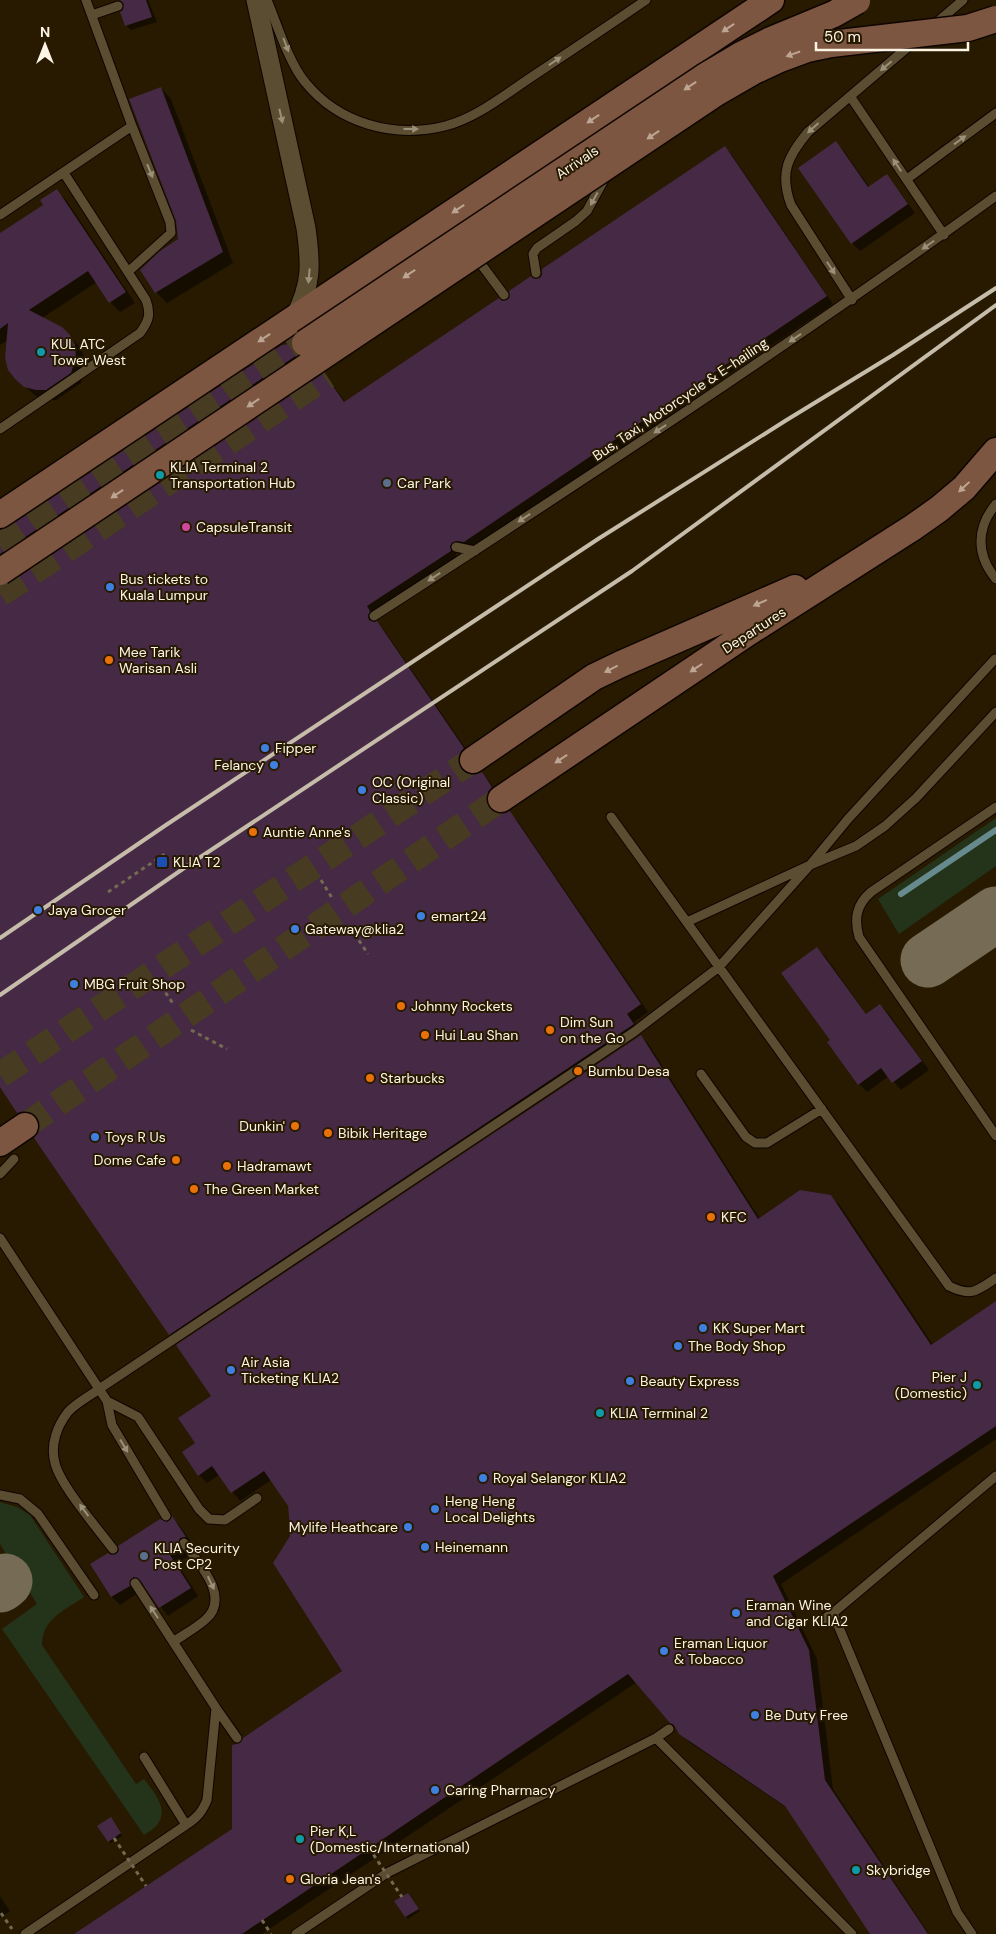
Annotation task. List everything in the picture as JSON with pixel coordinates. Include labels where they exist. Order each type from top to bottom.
[{"type":"main road","name":"Arrivals","points":[[304,343],[741,54],[834,14],[860,0]]},
{"type":"main road","points":[[0,515],[385,258],[664,76],[770,1]]},
{"type":"main road","points":[[0,572],[716,93],[754,71],[780,59],[831,44],[960,29],[996,19]]},
{"type":"main road","points":[[327,376],[372,342],[524,197]]},
{"type":"main road","name":"Departures","points":[[502,799],[749,632],[884,547],[939,509],[964,488],[996,451]]},
{"type":"main road","points":[[473,760],[594,678],[621,664],[884,547]]},
{"type":"main road","points":[[7,1151],[25,1126]]},
{"type":"street","points":[[256,0],[306,228],[309,254],[308,287],[295,318]]},
{"type":"lane","points":[[86,0],[132,126],[170,222],[171,233],[129,271]]},
{"type":"lane","points":[[267,0],[293,64],[318,97],[334,110],[352,119],[375,126],[397,129],[422,129],[445,126],[464,119],[485,108],[646,0]]},
{"type":"lane","points":[[852,300],[791,204],[786,192],[785,176],[788,162],[794,148],[808,132],[963,0]]},
{"type":"lane","points":[[92,15],[118,6]]},
{"type":"lane","points":[[850,96],[944,234]]},
{"type":"lane","points":[[536,273],[533,254],[537,248],[587,211],[644,105]]},
{"type":"lane","points":[[907,179],[996,113]]},
{"type":"lane","points":[[0,215],[132,126]]},
{"type":"lane","points":[[0,429],[140,333],[149,321],[150,310],[146,300],[64,173]]},
{"type":"lane","name":"Bus, Taxi, Motorcycle & E-hailing","points":[[374,616],[676,419],[852,300],[996,196]]},
{"type":"lane","points":[[385,258],[407,250],[446,250],[466,254],[475,259],[504,294]]},
{"type":"lane","points":[[996,504],[984,522],[980,538],[982,551],[996,579]]},
{"type":"lane","points":[[456,547],[475,551]]},
{"type":"lane","points":[[113,1549],[65,1484],[55,1463],[53,1442],[69,1411],[99,1389],[634,1032],[719,967],[810,865],[848,819],[996,658]]},
{"type":"lane","points":[[687,922],[810,865],[856,846],[885,826],[916,798],[996,712]]},
{"type":"lane","points":[[996,807],[871,892],[859,906],[856,918],[860,937],[996,1136]]},
{"type":"lane","points":[[611,817],[949,1286],[962,1292],[977,1291],[996,1278]]},
{"type":"lane","points":[[701,1074],[746,1137],[755,1143],[767,1143],[822,1109]]},
{"type":"lane","points":[[0,1174],[7,1151]]},
{"type":"lane","points":[[0,1238],[107,1400],[112,1426],[166,1516]]},
{"type":"lane","points":[[107,1400],[138,1417],[200,1509],[209,1518],[224,1520],[257,1498]]},
{"type":"lane","points":[[819,1622],[833,1613],[996,1476]]},
{"type":"lane","points":[[0,1494],[20,1499],[38,1514],[94,1595]]},
{"type":"lane","points":[[173,1642],[206,1620],[214,1610],[216,1596],[210,1580],[184,1543]]},
{"type":"lane","points":[[135,1583],[237,1738]]},
{"type":"lane","points":[[833,1613],[957,1912],[972,1934]]},
{"type":"lane","points":[[25,1934],[195,1819],[203,1810],[207,1800],[216,1708]]},
{"type":"lane","points":[[296,1934],[387,1873],[656,1738],[669,1728]]},
{"type":"lane","points":[[656,1738],[852,1934]]},
{"type":"lane","points":[[144,1757],[186,1825]]},
{"type":"path","points":[[108,892],[165,854]]},
{"type":"path","points":[[321,880],[332,898]]},
{"type":"path","points":[[350,927],[368,954]]},
{"type":"path","points":[[161,986],[174,1005]]},
{"type":"path","points":[[191,1030],[227,1049]]},
{"type":"path","points":[[114,1838],[146,1886]]},
{"type":"path","points":[[369,1848],[402,1897]]},
{"type":"path","points":[[2,1913],[15,1934]]},
{"type":"path","points":[[262,1920],[271,1934]]},
{"type":"green space","points":[[996,818],[996,866],[899,934],[878,899]]},
{"type":"green space","points":[[0,1502],[17,1507],[30,1515],[84,1597],[62,1611],[50,1622],[43,1636],[42,1645],[136,1784],[144,1779],[159,1800],[162,1813],[161,1819],[156,1826],[144,1835],[2,1629],[37,1604],[0,1544]]},
{"type":"building","points":[[120,0],[146,0],[152,17],[125,26],[120,12],[123,10],[124,4]]},
{"type":"building","points":[[161,87],[223,252],[155,293],[140,270],[160,251],[178,239],[176,221],[129,99]]},
{"type":"building","points":[[836,141],[868,187],[887,174],[908,204],[851,244],[798,168]]},
{"type":"building","points":[[725,146],[827,296],[464,542],[457,541],[452,543],[450,546],[451,551],[367,606],[370,611],[369,620],[377,621],[464,748],[460,753],[458,761],[461,769],[467,774],[474,775],[482,772],[492,787],[488,792],[486,800],[489,808],[494,812],[502,814],[510,811],[641,1004],[627,1014],[634,1024],[169,1335],[34,1138],[39,1132],[38,1118],[31,1112],[17,1113],[0,1087],[0,587],[8,584],[324,373],[344,402],[499,298],[502,301],[507,300],[510,297],[509,291],[531,276],[534,279],[540,278],[542,269]]},
{"type":"building","points":[[57,189],[126,292],[109,303],[88,271],[29,310],[62,327],[70,335],[75,345],[76,357],[71,373],[46,390],[36,390],[24,387],[15,379],[8,370],[5,358],[8,323],[0,329],[0,233],[43,205],[40,200]]},
{"type":"building","points":[[290,344],[292,351],[297,355],[0,554],[0,531],[282,345]]},
{"type":"building","points":[[817,947],[866,1014],[880,1004],[922,1061],[892,1083],[881,1068],[858,1085],[827,1042],[830,1040],[781,973]]},
{"type":"building","name":"KLIA Terminal 2","points":[[641,1035],[758,1219],[800,1190],[831,1195],[931,1345],[996,1301],[996,1426],[773,1576],[809,1650],[825,1780],[928,1934],[870,1934],[785,1806],[679,1734],[674,1725],[670,1723],[628,1674],[242,1934],[74,1934],[232,1829],[232,1745],[240,1743],[243,1738],[342,1671],[273,1563],[290,1536],[289,1516],[288,1506],[264,1471],[231,1493],[212,1466],[198,1476],[182,1452],[195,1443],[178,1418],[211,1396],[176,1345]]},
{"type":"building","points":[[172,1516],[186,1537],[180,1538],[178,1543],[180,1548],[170,1555],[191,1588],[159,1608],[140,1580],[134,1577],[130,1580],[130,1586],[111,1597],[90,1564],[108,1553],[111,1555],[116,1554],[119,1551],[118,1546],[160,1519],[167,1522]]},
{"type":"building","points":[[111,1817],[121,1833],[108,1842],[97,1826]]},
{"type":"building","points":[[408,1893],[419,1909],[405,1917],[394,1901]]},
{"type":"waterway","points":[[901,894],[996,830]]},
{"type":"taxiway","points":[[928,960],[996,914]]},
{"type":"taxiway","points":[[0,1585],[5,1581]]},
{"type":"tunnel","points":[[0,546],[305,343]]},
{"type":"tunnel","points":[[0,594],[327,376]]},
{"type":"tunnel","points":[[0,1075],[473,760]]},
{"type":"tunnel","points":[[25,1126],[501,799]]},
{"type":"railway","points":[[0,938],[166,825],[598,539],[893,355],[996,288]]},
{"type":"railway","points":[[0,995],[190,864],[632,571],[996,305]]},
{"type":"place","name":"KUL ATC Tower West","points":[[41,352]]},
{"type":"place","name":"KLIA Terminal 2 Transportation Hub","points":[[160,475]]},
{"type":"place","name":"Car Park","points":[[387,483]]},
{"type":"place","name":"CapsuleTransit","points":[[186,527]]},
{"type":"place","name":"Bus tickets to Kuala Lumpur","points":[[110,587]]},
{"type":"place","name":"Mee Tarik Warisan Asli","points":[[109,660]]},
{"type":"place","name":"Fipper","points":[[265,748]]},
{"type":"place","name":"Felancy","points":[[274,765]]},
{"type":"place","name":"OC (Original Classic)","points":[[362,790]]},
{"type":"place","name":"Auntie Anne's","points":[[253,832]]},
{"type":"place","name":"KLIA T2","points":[[162,862]]},
{"type":"place","name":"Jaya Grocer","points":[[38,910]]},
{"type":"place","name":"emart24","points":[[421,916]]},
{"type":"place","name":"Gateway@klia2","points":[[295,929]]},
{"type":"place","name":"MBG Fruit Shop","points":[[74,984]]},
{"type":"place","name":"Johnny Rockets","points":[[401,1006]]},
{"type":"place","name":"Dim Sun on the Go","points":[[550,1030]]},
{"type":"place","name":"Hui Lau Shan","points":[[425,1035]]},
{"type":"place","name":"Bumbu Desa","points":[[578,1071]]},
{"type":"place","name":"Starbucks","points":[[370,1078]]},
{"type":"place","name":"Dunkin'","points":[[295,1126]]},
{"type":"place","name":"Bibik Heritage","points":[[328,1133]]},
{"type":"place","name":"Toys R Us","points":[[95,1137]]},
{"type":"place","name":"Dome Cafe","points":[[176,1160]]},
{"type":"place","name":"Hadramawt","points":[[227,1166]]},
{"type":"place","name":"The Green Market","points":[[194,1189]]},
{"type":"place","name":"KFC","points":[[711,1217]]},
{"type":"place","name":"KK Super Mart","points":[[703,1328]]},
{"type":"place","name":"The Body Shop","points":[[678,1346]]},
{"type":"place","name":"Air Asia Ticketing KLIA2","points":[[231,1370]]},
{"type":"place","name":"Beauty Express","points":[[630,1381]]},
{"type":"place","name":"Pier J (Domestic)","points":[[977,1385]]},
{"type":"place","name":"KLIA Terminal 2","points":[[600,1413]]},
{"type":"place","name":"Royal Selangor KLIA2","points":[[483,1478]]},
{"type":"place","name":"Heng Heng Local Delights","points":[[435,1509]]},
{"type":"place","name":"Mylife Heathcare","points":[[408,1527]]},
{"type":"place","name":"Heinemann","points":[[425,1547]]},
{"type":"place","name":"KLIA Security Post CP2","points":[[144,1556]]},
{"type":"place","name":"Eraman Wine and Cigar KLIA2","points":[[736,1613]]},
{"type":"place","name":"Eraman Liquor & Tobacco","points":[[664,1651]]},
{"type":"place","name":"Be Duty Free","points":[[755,1715]]},
{"type":"place","name":"Caring Pharmacy","points":[[435,1790]]},
{"type":"place","name":"Pier K,L (Domestic/International)","points":[[300,1839]]},
{"type":"place","name":"Skybridge","points":[[856,1870]]},
{"type":"place","name":"Gloria Jean's","points":[[290,1879]]}]
